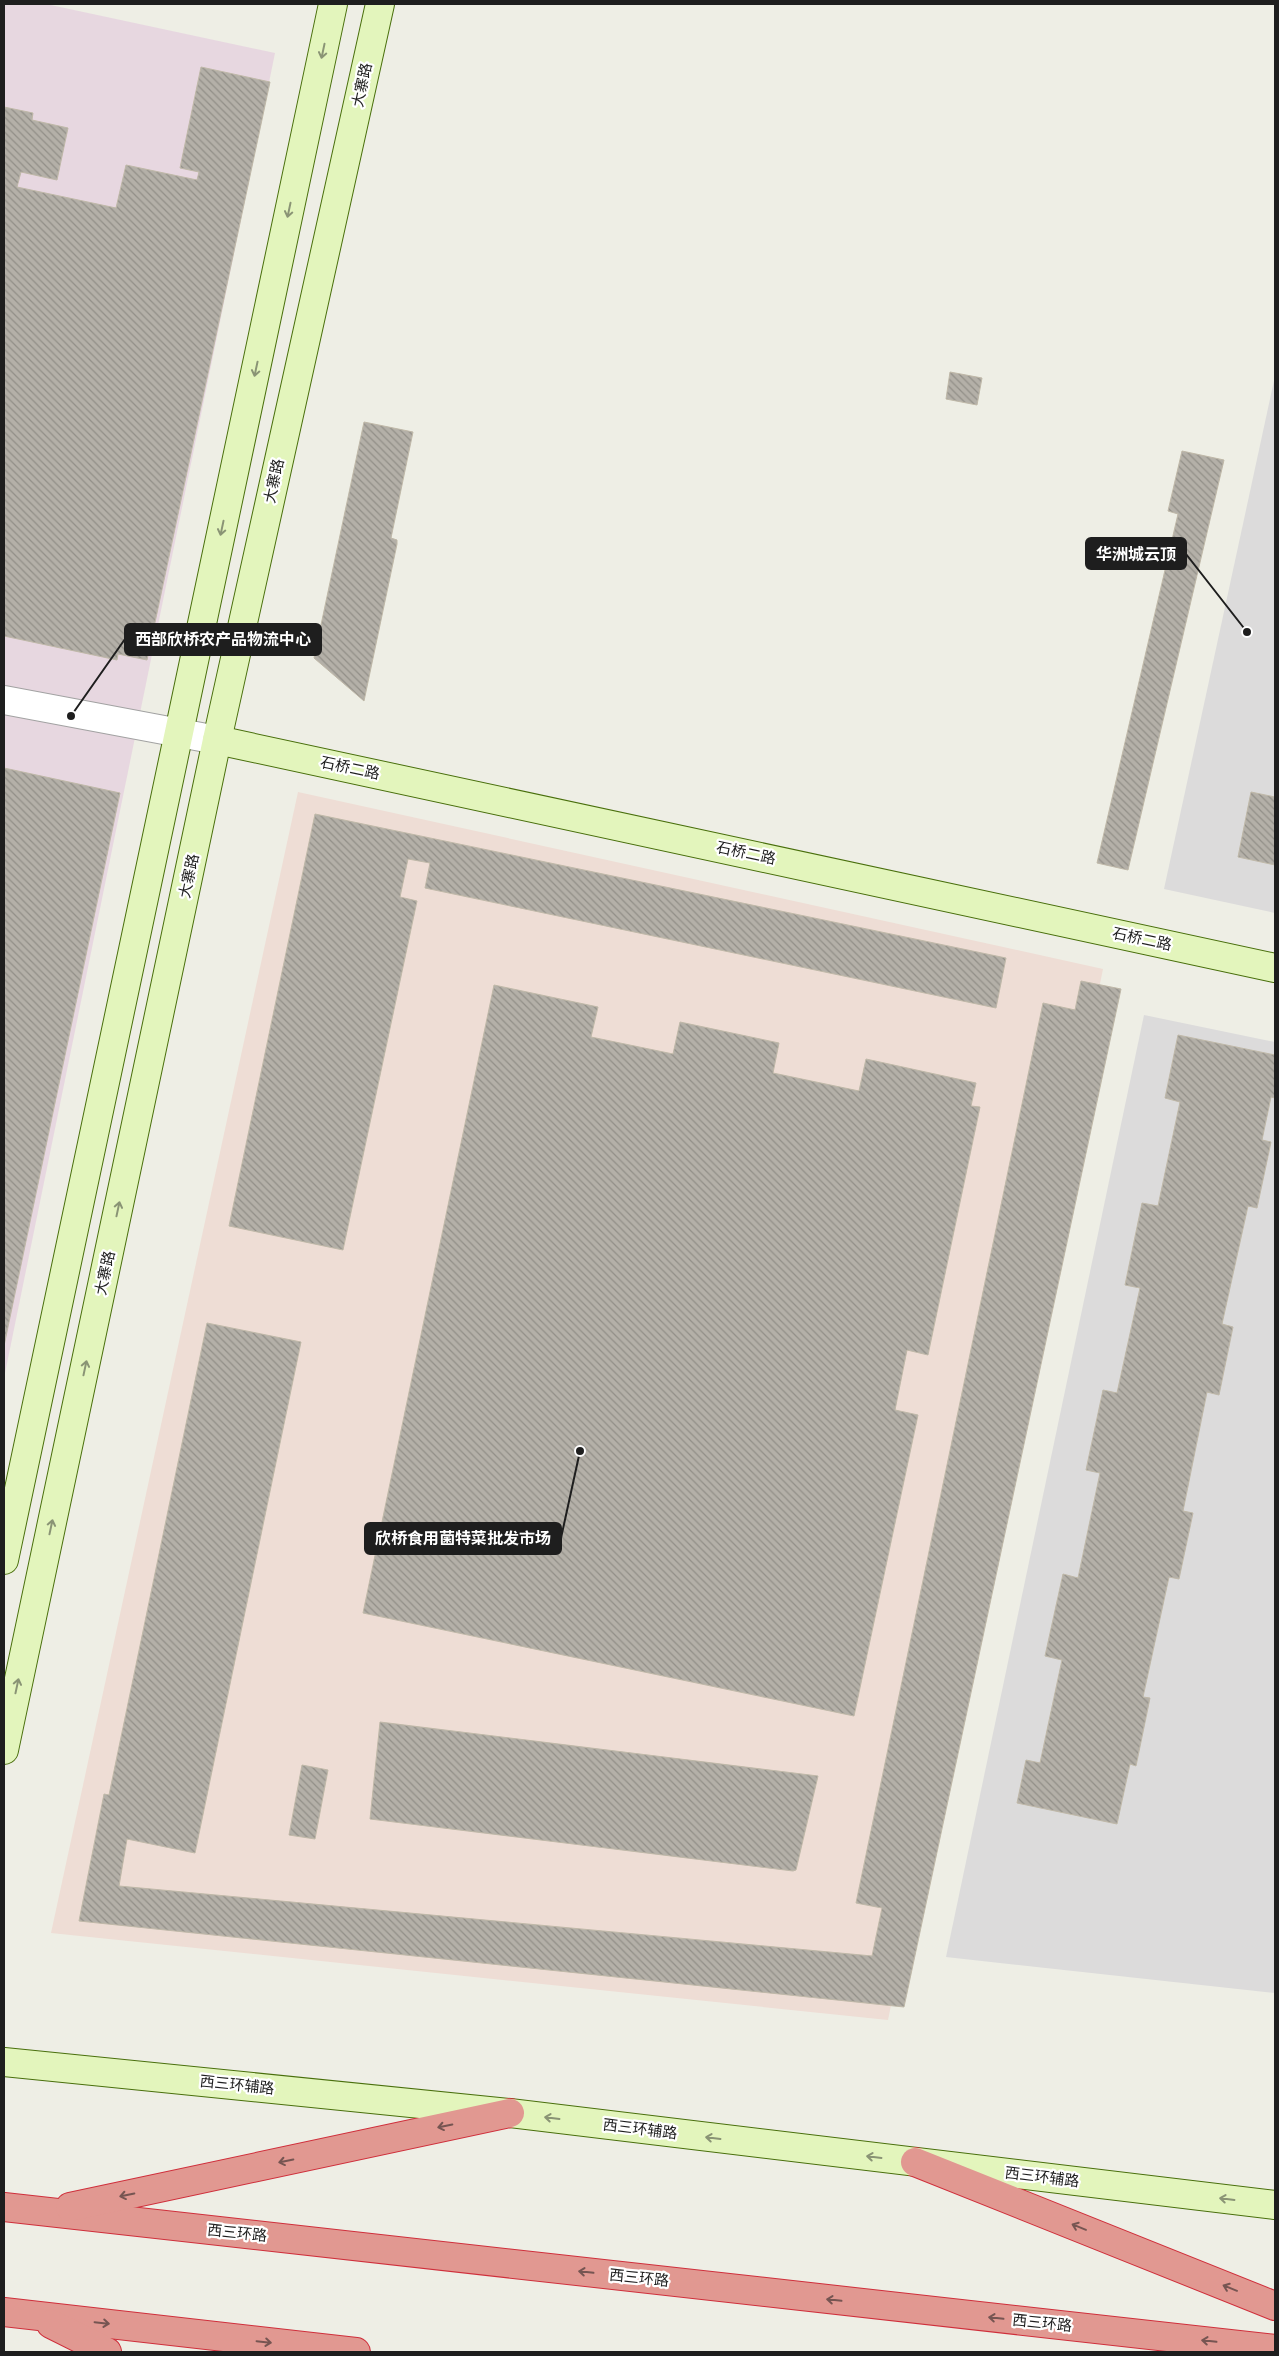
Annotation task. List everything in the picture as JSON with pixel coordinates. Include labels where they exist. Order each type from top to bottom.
[{"type":"highway","points":[[46,2212],[510,2113]]},
{"type":"highway","points":[[915,2162],[1275,2306]]},
{"type":"highway","name":"西三环路","points":[[4,2207],[1275,2349]]},
{"type":"highway","points":[[4,2312],[356,2352]]},
{"type":"highway","points":[[36,2316],[107,2352]]},
{"type":"main road","points":[[4,1560],[333,4]]},
{"type":"main road","name":"大寨路","points":[[4,1750],[217,740],[380,4]]},
{"type":"main road","name":"石桥二路","points":[[217,740],[1275,968]]},
{"type":"main road","name":"西三环辅路","points":[[4,2062],[510,2113],[1275,2205]]},
{"type":"street","points":[[4,700],[217,740]]},
{"type":"shaded area","points":[[4,4],[46,4],[275,53],[4,1378]]},
{"type":"shaded area","points":[[1275,376],[1275,913],[1164,889]]},
{"type":"shaded area","points":[[298,792],[1103,969],[888,2020],[51,1933]]},
{"type":"shaded area","points":[[1144,1015],[1275,1042],[1275,1993],[946,1957]]},
{"type":"building","points":[[201,67],[270,82],[147,660],[118,654],[117,660],[4,636],[4,107],[33,113],[32,120],[68,128],[57,180],[21,172],[17,187],[116,208],[126,165],[197,180],[199,172],[180,168]]},
{"type":"building","points":[[950,372],[982,378],[977,405],[946,399]]},
{"type":"building","points":[[364,422],[413,432],[391,538],[397,540],[397,544],[364,701],[314,658]]},
{"type":"building","points":[[1182,451],[1224,460],[1128,870],[1097,863],[1178,514],[1168,511]]},
{"type":"building","points":[[4,768],[120,793],[4,1346]]},
{"type":"building","points":[[1251,792],[1275,797],[1275,865],[1238,857]]},
{"type":"building","points":[[315,814],[1006,958],[996,1008],[425,888],[430,863],[408,859],[400,897],[417,901],[343,1250],[229,1226]]},
{"type":"building","points":[[1081,981],[1121,989],[904,2007],[79,1921],[104,1794],[109,1795],[207,1323],[301,1342],[195,1853],[127,1839],[119,1886],[872,1956],[882,1908],[856,1903],[1043,1003],[1075,1010]]},
{"type":"building","points":[[494,985],[598,1007],[591,1037],[673,1054],[680,1022],[779,1043],[773,1073],[859,1091],[866,1059],[976,1083],[971,1106],[980,1107],[928,1355],[907,1350],[895,1410],[918,1415],[854,1716],[363,1613]]},
{"type":"building","points":[[1178,1035],[1275,1055],[1275,1098],[1271,1097],[1262,1140],[1271,1142],[1257,1208],[1248,1206],[1222,1324],[1233,1327],[1219,1395],[1207,1392],[1183,1511],[1193,1513],[1179,1579],[1169,1577],[1143,1697],[1150,1698],[1136,1766],[1130,1764],[1117,1824],[1017,1803],[1026,1760],[1040,1763],[1062,1660],[1045,1656],[1063,1574],[1078,1578],[1100,1473],[1086,1470],[1103,1390],[1117,1393],[1140,1288],[1125,1285],[1142,1203],[1158,1206],[1180,1102],[1165,1098]]},
{"type":"building","points":[[380,1722],[818,1776],[796,1870],[370,1819]]},
{"type":"building","points":[[302,1765],[328,1770],[315,1839],[289,1835]]},
{"type":"place","name":"华洲城云顶","points":[[1247,632]]},
{"type":"place","name":"西部欣桥农产品物流中心","points":[[71,716]]},
{"type":"place","name":"欣桥食用菌特菜批发市场","points":[[580,1451]]}]
